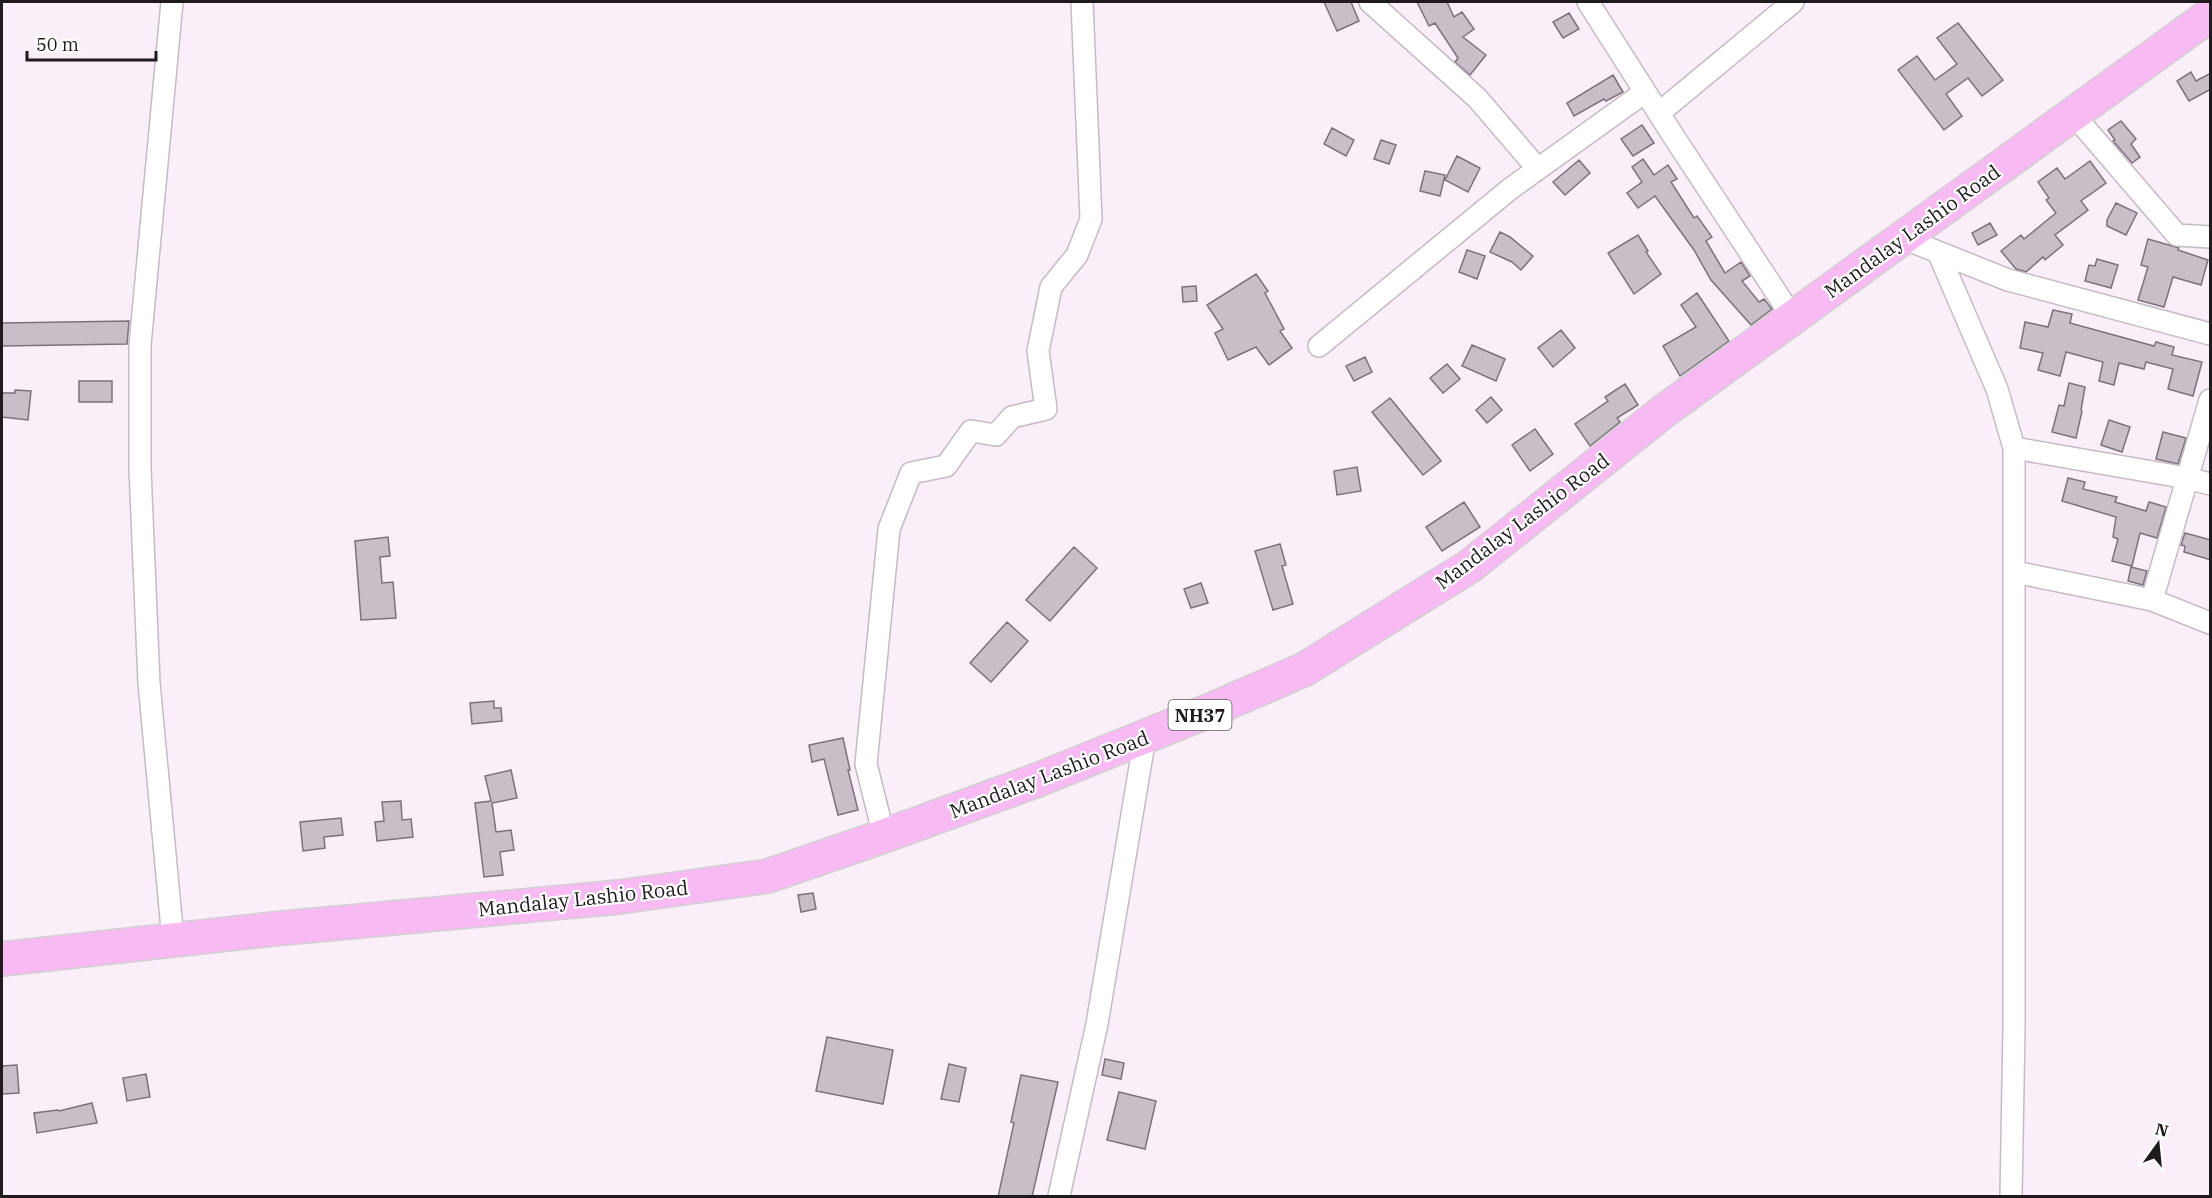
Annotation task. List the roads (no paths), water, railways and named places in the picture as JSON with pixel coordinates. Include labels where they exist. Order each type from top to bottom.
[{"type":"highway","name":"Mandalay Lashio Road","points":[[2,958],[619,897],[768,876],[884,837],[1035,781],[1305,669],[1470,566],[1664,411],[2211,15]]},
{"type":"street","points":[[172,2],[140,345],[140,469],[149,683],[173,940]]},
{"type":"street","points":[[884,837],[866,764],[889,529],[911,473],[946,466],[972,431],[996,435],[1012,417],[1046,409],[1038,351],[1051,287],[1077,255],[1090,219],[1082,2]]},
{"type":"street","points":[[1370,2],[1477,98],[1538,169]]},
{"type":"street","points":[[1588,2],[1793,318]]},
{"type":"street","points":[[1659,113],[1793,2]]},
{"type":"street","points":[[1319,346],[1510,189],[1645,92]]},
{"type":"street","points":[[2073,114],[2177,235],[2211,237]]},
{"type":"street","points":[[1903,238],[2008,280],[2211,334]]},
{"type":"street","points":[[1938,252],[1997,389],[2014,448],[2011,1197]]},
{"type":"street","points":[[2152,600],[2211,400]]},
{"type":"street","points":[[2014,448],[2211,484]]},
{"type":"street","points":[[2015,572],[2152,600],[2211,623]]},
{"type":"street","points":[[1059,1197],[1097,1024],[1145,737]]}]
